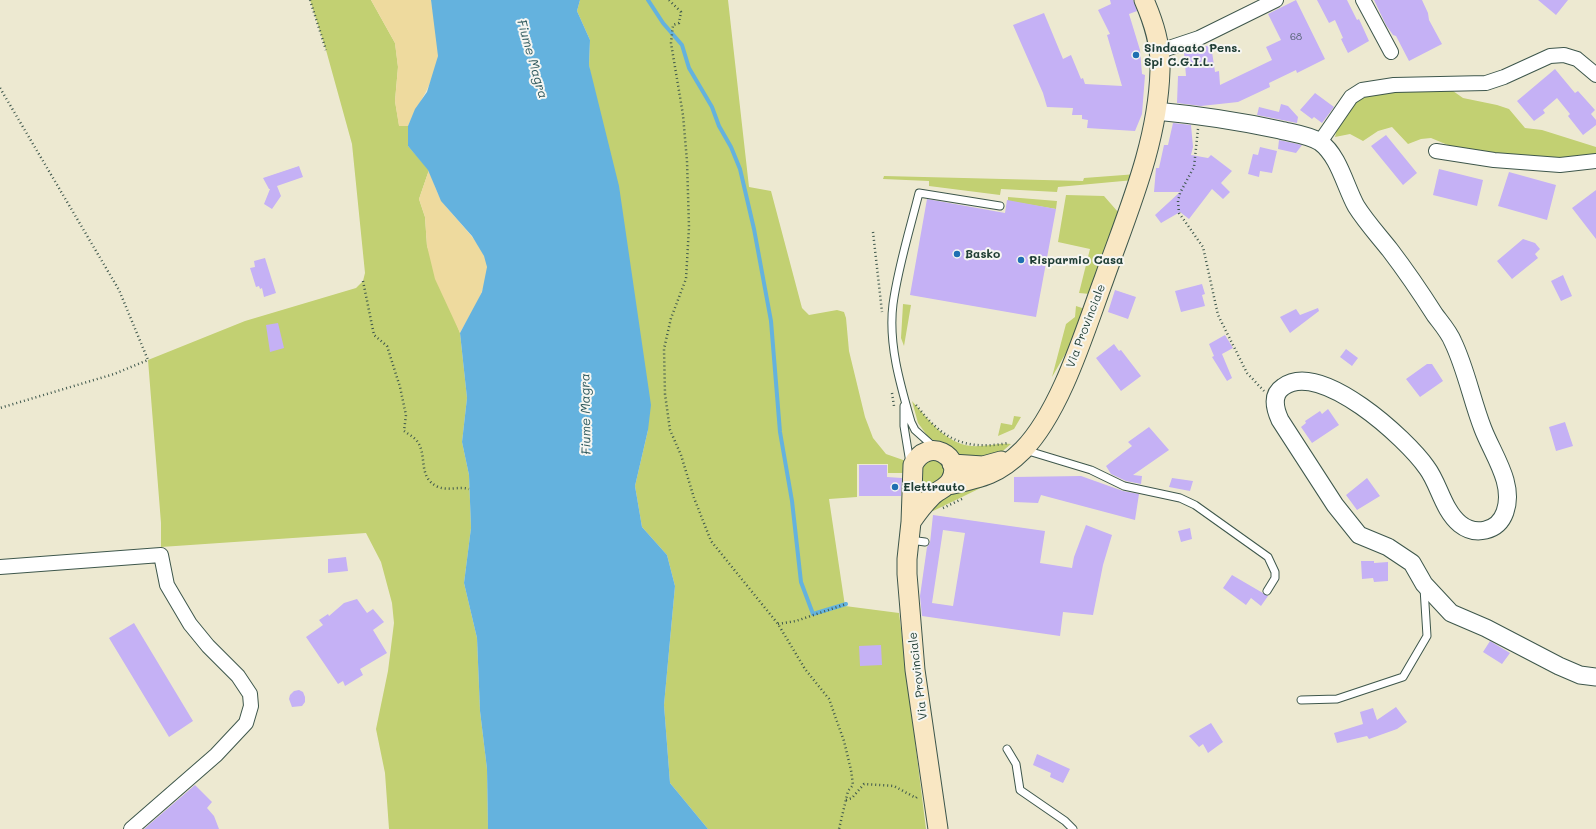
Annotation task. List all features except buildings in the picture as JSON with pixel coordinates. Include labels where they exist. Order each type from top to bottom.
[{"type":"main road","name":"Via Provinciale","points":[[1015,450],[1046,418],[1080,344],[1146,161],[1156,111],[1160,51],[1156,31],[1144,0]]},
{"type":"main road","name":"Via Provinciale","points":[[938,451],[932,450],[920,454],[916,459],[912,473],[915,535],[907,574],[915,670],[938,829]]},
{"type":"main road","points":[[952,464],[983,466],[1015,450]]},
{"type":"main road","points":[[912,473],[920,487],[926,490],[944,488],[986,476],[998,470],[1015,450]]},
{"type":"main road","points":[[915,535],[922,506],[944,488],[954,472],[952,464],[944,454],[938,451]]},
{"type":"street","points":[[1160,51],[1199,38],[1276,0]]},
{"type":"street","points":[[1363,0],[1391,52]]},
{"type":"street","points":[[1320,142],[1334,119],[1351,97],[1362,90],[1394,85],[1486,83],[1504,77],[1537,61],[1557,55],[1564,55],[1577,59],[1596,75]]},
{"type":"street","points":[[1156,111],[1200,115],[1296,134],[1320,142],[1333,158],[1357,207],[1407,272],[1453,341],[1483,429],[1506,484],[1508,496],[1505,514],[1500,522],[1493,528],[1482,531],[1472,530],[1459,523],[1448,508],[1428,468],[1413,451],[1384,422],[1330,387],[1312,383],[1287,384],[1278,391],[1275,403],[1276,411],[1280,420],[1335,505],[1359,535],[1388,547],[1412,563],[1424,584],[1451,613],[1486,628],[1559,666],[1580,675],[1596,677]]},
{"type":"street","points":[[1436,151],[1494,160],[1560,165],[1596,161]]},
{"type":"street","points":[[0,567],[161,555],[167,585],[190,624],[208,646],[238,676],[250,694],[251,706],[246,723],[201,768],[131,829]]},
{"type":"lane","points":[[938,451],[915,430],[904,398],[895,355],[893,334],[893,304],[919,193],[1000,206]]},
{"type":"lane","points":[[904,398],[904,426],[912,473]]},
{"type":"lane","points":[[1015,450],[1091,470],[1124,486],[1180,498],[1195,505],[1268,557],[1275,572],[1275,578],[1267,591]]},
{"type":"lane","points":[[1302,700],[1338,699],[1403,677],[1427,636],[1424,584]]},
{"type":"lane","points":[[1007,749],[1016,764],[1020,790],[1065,820],[1073,829]]},
{"type":"path","points":[[310,0],[326,50]]},
{"type":"path","points":[[669,0],[681,12],[680,23],[673,25],[671,43],[683,115],[687,161],[689,227],[686,279],[671,318],[664,349],[665,394],[670,430],[681,455],[711,541],[778,624],[805,669],[829,699],[844,741],[853,785],[848,791],[839,829]]},
{"type":"path","points":[[0,88],[119,290],[148,360],[114,374],[0,408]]},
{"type":"path","points":[[1200,115],[1194,167],[1180,193],[1178,201],[1179,213],[1203,247],[1212,297],[1218,315],[1247,373],[1275,403]]},
{"type":"path","points":[[363,281],[374,335],[387,346],[400,387],[406,415],[404,431],[417,441],[423,456],[422,463],[427,477],[439,487],[470,489]]},
{"type":"path","points":[[914,402],[934,426],[952,439],[969,445],[995,445],[1015,450]]},
{"type":"path","points":[[778,624],[796,621],[846,604]]},
{"type":"path","points":[[846,800],[852,798],[864,784],[894,786],[916,798],[931,779]]},
{"type":"green space","points":[[310,0],[371,0],[395,43],[398,67],[395,101],[399,125],[408,126],[408,146],[429,170],[419,199],[425,217],[427,246],[460,333],[467,398],[462,442],[469,475],[471,528],[464,583],[477,638],[480,711],[487,769],[488,829],[389,829],[385,773],[376,729],[388,671],[394,623],[392,603],[381,562],[366,533],[161,547],[161,523],[148,360],[245,321],[356,288],[363,281],[365,273],[352,144],[326,50]]},
{"type":"green space","points":[[580,0],[728,0],[749,187],[771,191],[802,308],[809,315],[837,310],[844,312],[846,318],[849,351],[865,417],[873,438],[886,454],[906,461],[908,473],[888,473],[888,464],[857,464],[857,497],[829,499],[845,606],[899,613],[926,829],[708,829],[670,783],[664,705],[675,586],[667,555],[642,527],[635,486],[648,430],[589,65],[590,40],[577,11]]},
{"type":"green space","points":[[1425,90],[1453,91],[1463,98],[1509,109],[1525,128],[1542,130],[1596,147],[1596,156],[1569,158],[1518,157],[1455,148],[1431,138],[1421,139],[1408,144],[1392,127],[1378,131],[1363,141],[1350,134],[1335,137],[1341,120],[1349,109],[1358,101],[1381,93]]},
{"type":"green space","points":[[1137,174],[1134,180],[1058,187],[1057,192],[1001,189],[1000,195],[929,186],[929,181],[883,179],[884,176],[1083,181],[1084,178]]},
{"type":"green space","points":[[1066,195],[1104,196],[1118,212],[1090,294],[1079,293],[1090,249],[1058,242]]},
{"type":"green space","points":[[1008,197],[1057,201],[1056,209],[1008,201]]},
{"type":"green space","points":[[903,304],[911,305],[904,346],[901,338]]},
{"type":"green space","points":[[1076,306],[1085,309],[1075,337],[1052,377],[1066,324],[1075,317]]},
{"type":"green space","points":[[912,401],[938,429],[953,440],[962,444],[981,446],[1011,444],[998,455],[959,459],[946,446],[929,438],[918,423]]},
{"type":"green space","points":[[1014,416],[1021,417],[1014,429],[998,436],[1001,423],[1012,425]]},
{"type":"green space","points":[[938,455],[949,474],[931,486],[920,479],[919,465]]},
{"type":"green space","points":[[995,481],[933,511],[925,511],[958,488]]},
{"type":"sand","points":[[371,0],[431,0],[438,43],[437,65],[430,83],[408,126],[399,126],[395,101],[398,67],[395,43]]},
{"type":"sand","points":[[429,170],[436,190],[442,201],[477,243],[486,261],[487,269],[484,286],[460,333],[435,279],[427,246],[425,217],[419,199]]},
{"type":"water","name":"Fiume Magra","points":[[431,0],[580,0],[577,11],[590,40],[589,65],[619,186],[651,405],[648,430],[635,486],[642,527],[667,555],[675,586],[664,705],[670,783],[708,829],[488,829],[487,769],[480,711],[477,638],[464,583],[471,528],[469,475],[462,442],[467,398],[460,333],[482,292],[487,267],[484,256],[472,236],[441,201],[428,170],[408,146],[408,126],[415,109],[427,92],[438,56]]},
{"type":"waterway","points":[[648,0],[663,23],[682,45],[689,68],[712,107],[719,126],[731,147],[740,169],[754,229],[771,321],[780,432],[792,501],[801,582],[813,614],[846,604]]},
{"type":"place","name":"Sindacato Pens. Spi C.G.I.L.","points":[[1136,55]]},
{"type":"place","name":"Basko","points":[[957,254]]},
{"type":"place","name":"Risparmio Casa","points":[[1021,260]]},
{"type":"place","name":"Elettrauto","points":[[895,487]]}]
